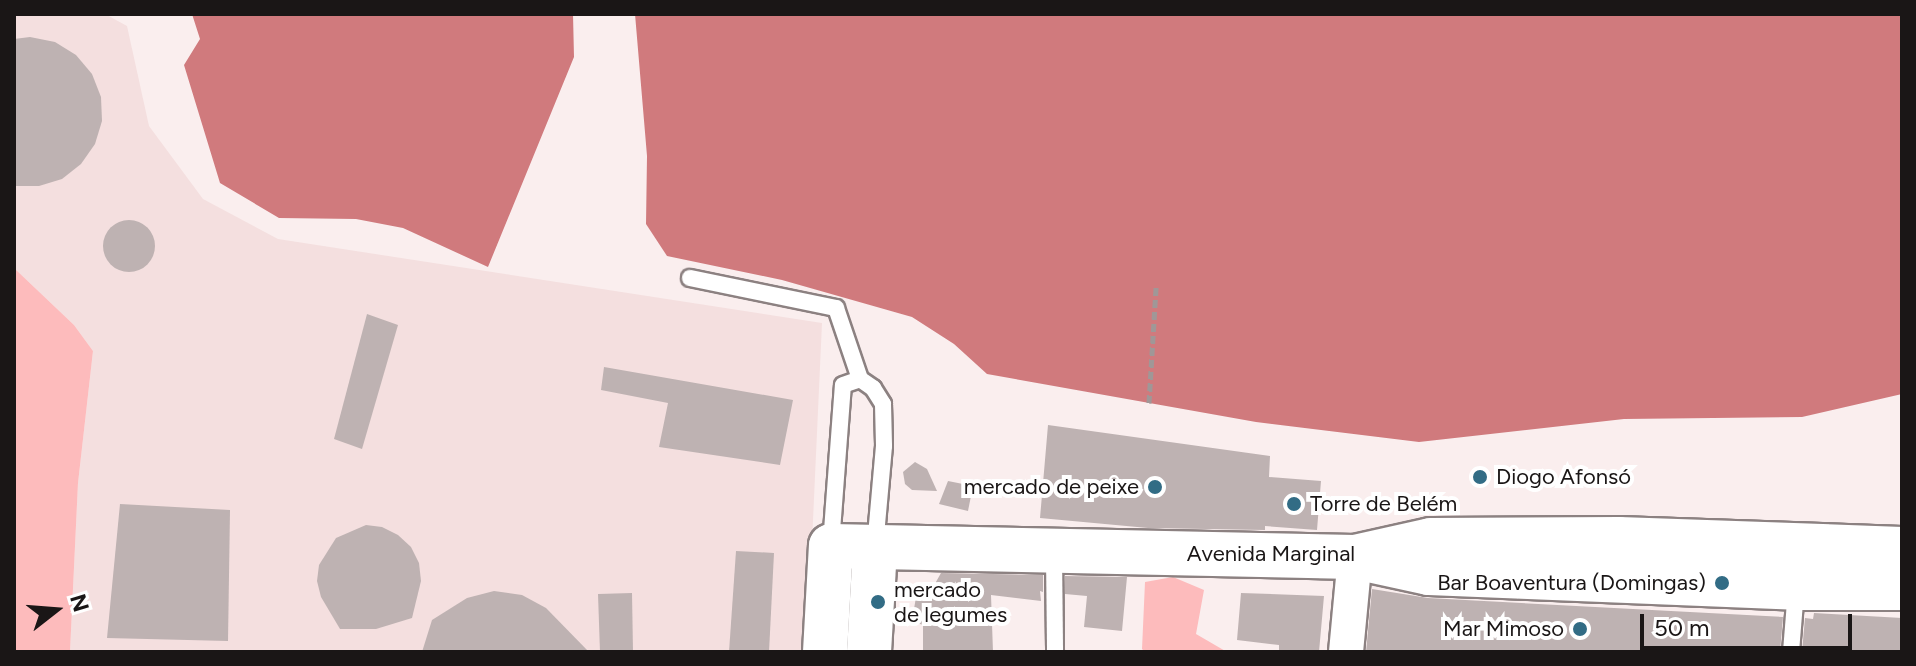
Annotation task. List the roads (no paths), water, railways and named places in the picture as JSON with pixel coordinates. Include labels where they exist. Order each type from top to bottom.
[{"type":"main road","name":"Avenida Marginal","points":[[831,546],[1355,557],[1431,540],[1619,539],[1902,549]]},
{"type":"main road","points":[[825,652],[831,546]]},
{"type":"main road","points":[[869,652],[875,548]]},
{"type":"main road","points":[[1355,557],[1429,573],[1796,588],[1902,588]]},
{"type":"street","points":[[1346,652],[1355,557]]},
{"type":"lane","points":[[690,278],[836,308],[860,379],[873,388],[883,404],[884,446],[875,548]]},
{"type":"lane","points":[[831,546],[843,385],[860,379]]},
{"type":"lane","points":[[1054,552],[1055,652]]},
{"type":"lane","points":[[1791,652],[1796,588]]},
{"type":"place","name":"Diogo Afonsó","points":[[1480,477]]},
{"type":"place","name":"mercado de peixe","points":[[1155,487]]},
{"type":"place","name":"Torre de Belém","points":[[1294,504]]},
{"type":"place","name":"Bar Boaventura (Domingas)","points":[[1722,583]]},
{"type":"place","name":"mercado de legumes","points":[[878,602]]},
{"type":"place","name":"Mar Mimoso","points":[[1580,629]]}]
